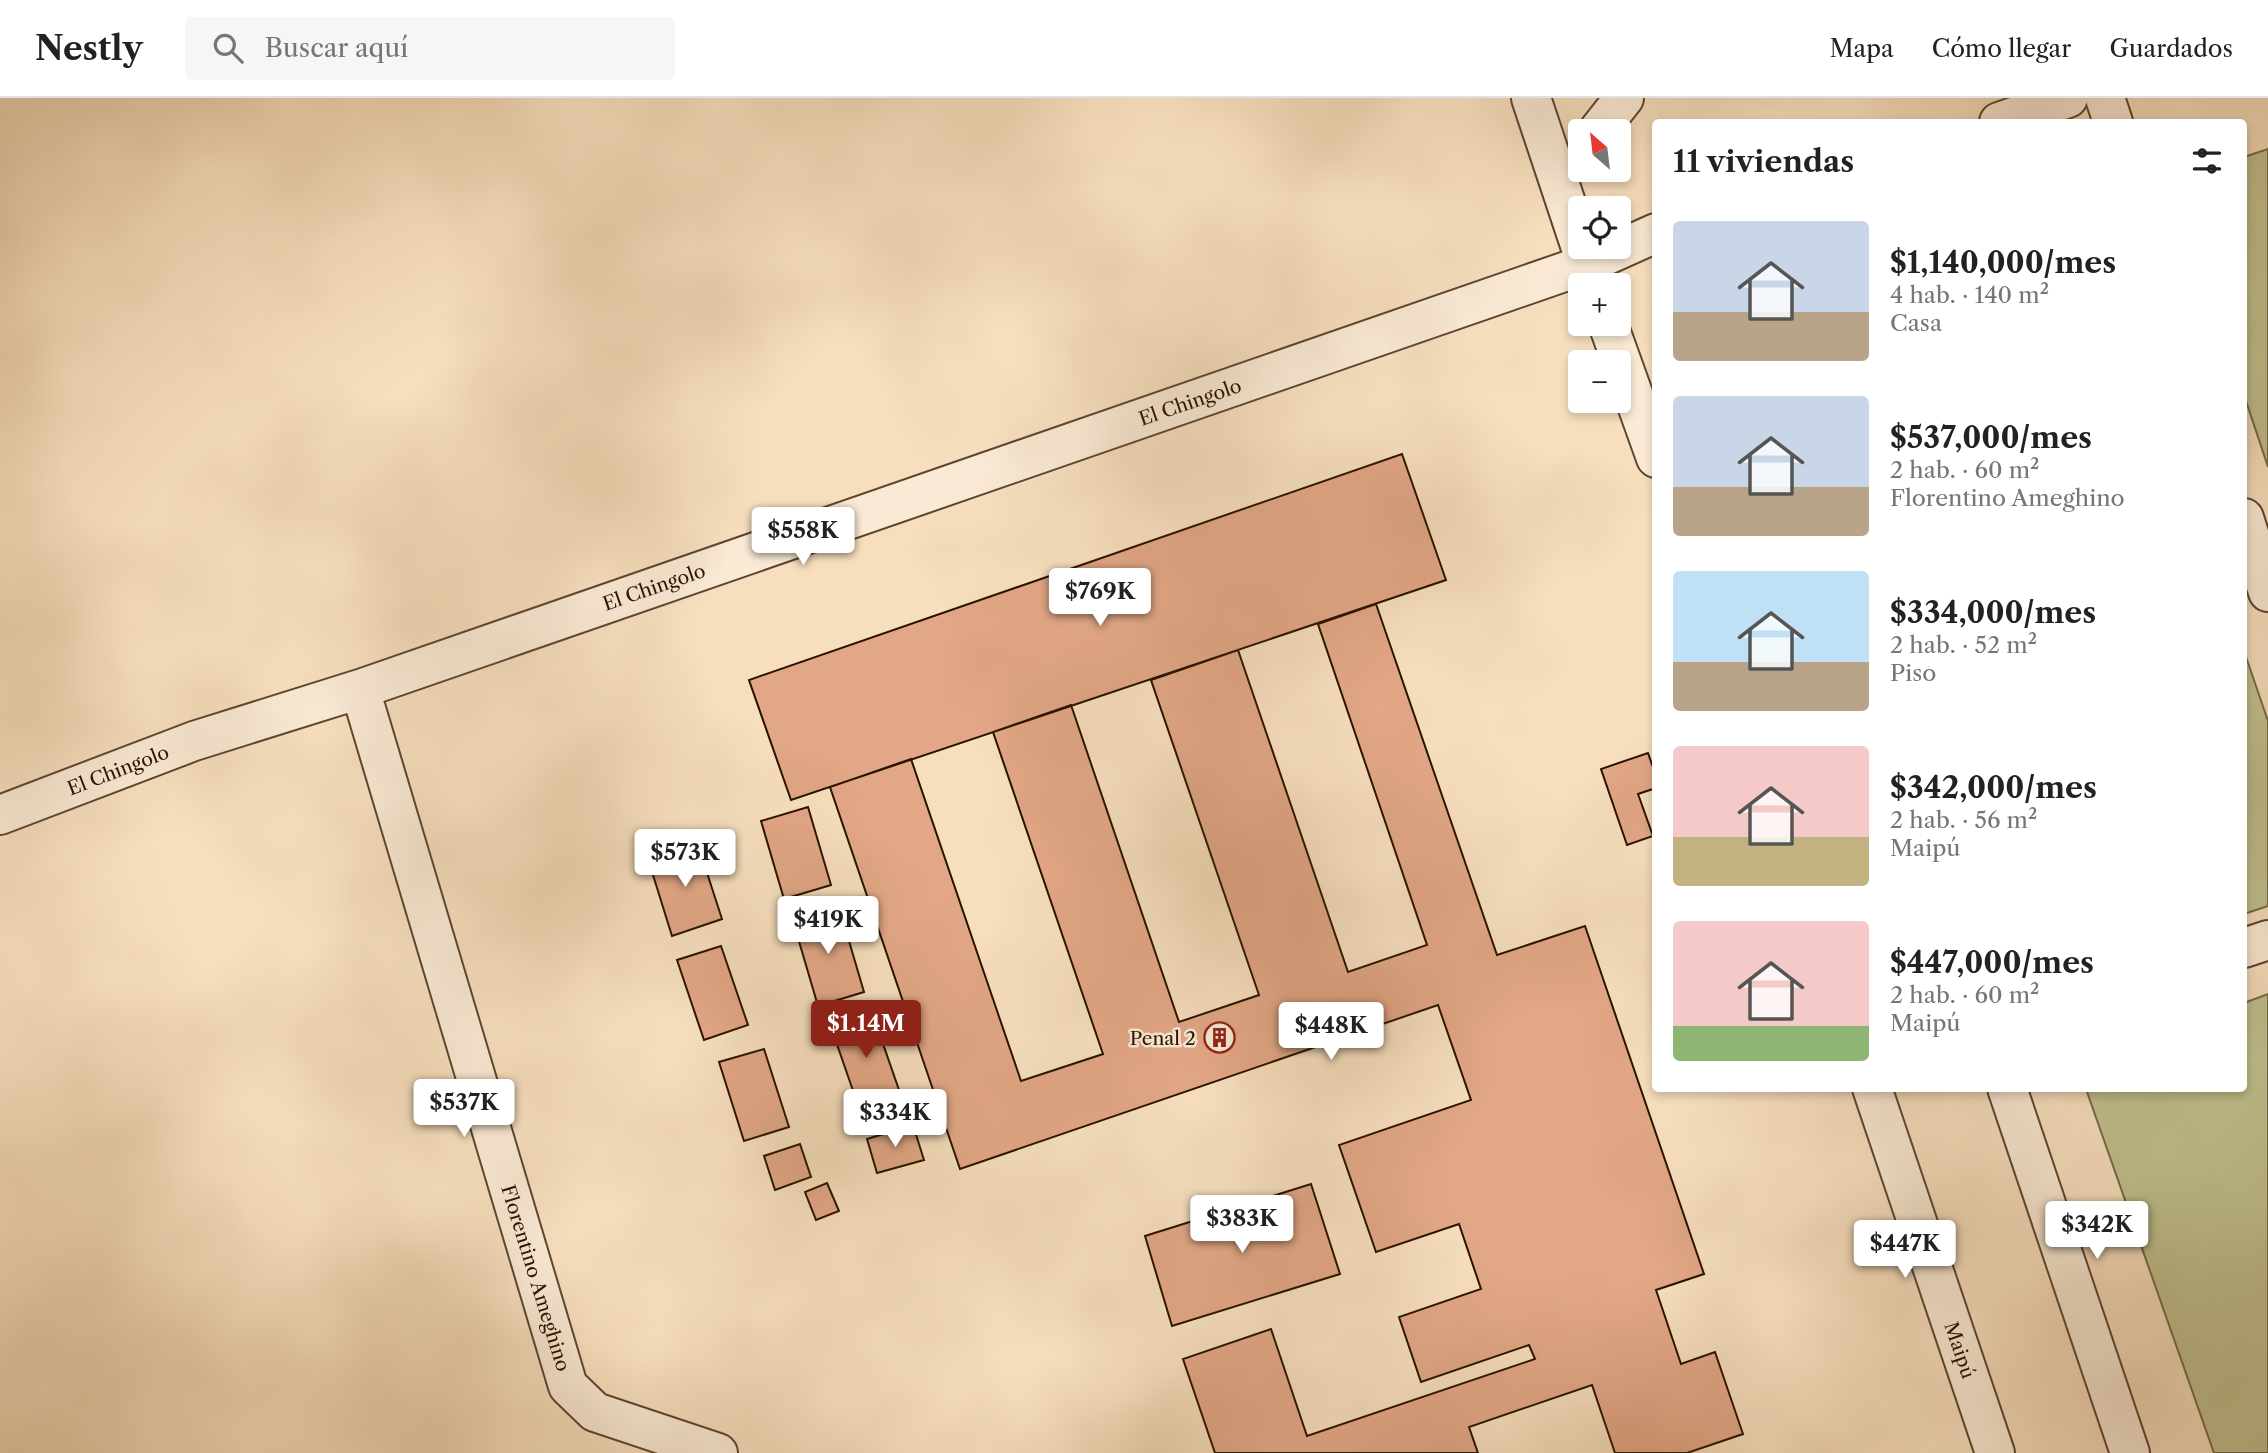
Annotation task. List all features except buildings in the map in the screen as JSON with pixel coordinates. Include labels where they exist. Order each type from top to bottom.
[{"type":"street","points":[[1531,98],[1568,167]]},
{"type":"street","points":[[1607,119],[1623,98]]},
{"type":"street","points":[[2008,119],[2068,98]]},
{"type":"street","points":[[2105,98],[2112,119]]},
{"type":"street","points":[[1573,182],[1586,260]]},
{"type":"street","name":"El Chingolo","points":[[0,815],[194,741],[360,689],[1586,260],[1652,235]]},
{"type":"street","points":[[1612,336],[1652,447]]},
{"type":"street","points":[[2247,527],[2268,592]]},
{"type":"street","name":"Florentino Ameghino","points":[[360,689],[568,1386],[595,1412],[718,1453]]},
{"type":"street","points":[[2247,947],[2268,940]]},
{"type":"street","name":"Maipú","points":[[1873,1092],[1995,1453]]},
{"type":"street","points":[[2008,1092],[2130,1453]]},
{"type":"green space","points":[[2268,149],[2268,467],[2247,404],[2247,156]]},
{"type":"green space","points":[[2247,660],[2268,721],[2268,906],[2247,913]]},
{"type":"green space","points":[[2268,994],[2268,1453],[2214,1453],[2087,1092],[2247,1092],[2247,1002]]},
{"type":"place","name":"Penal 2","points":[[1219,1038]]}]
